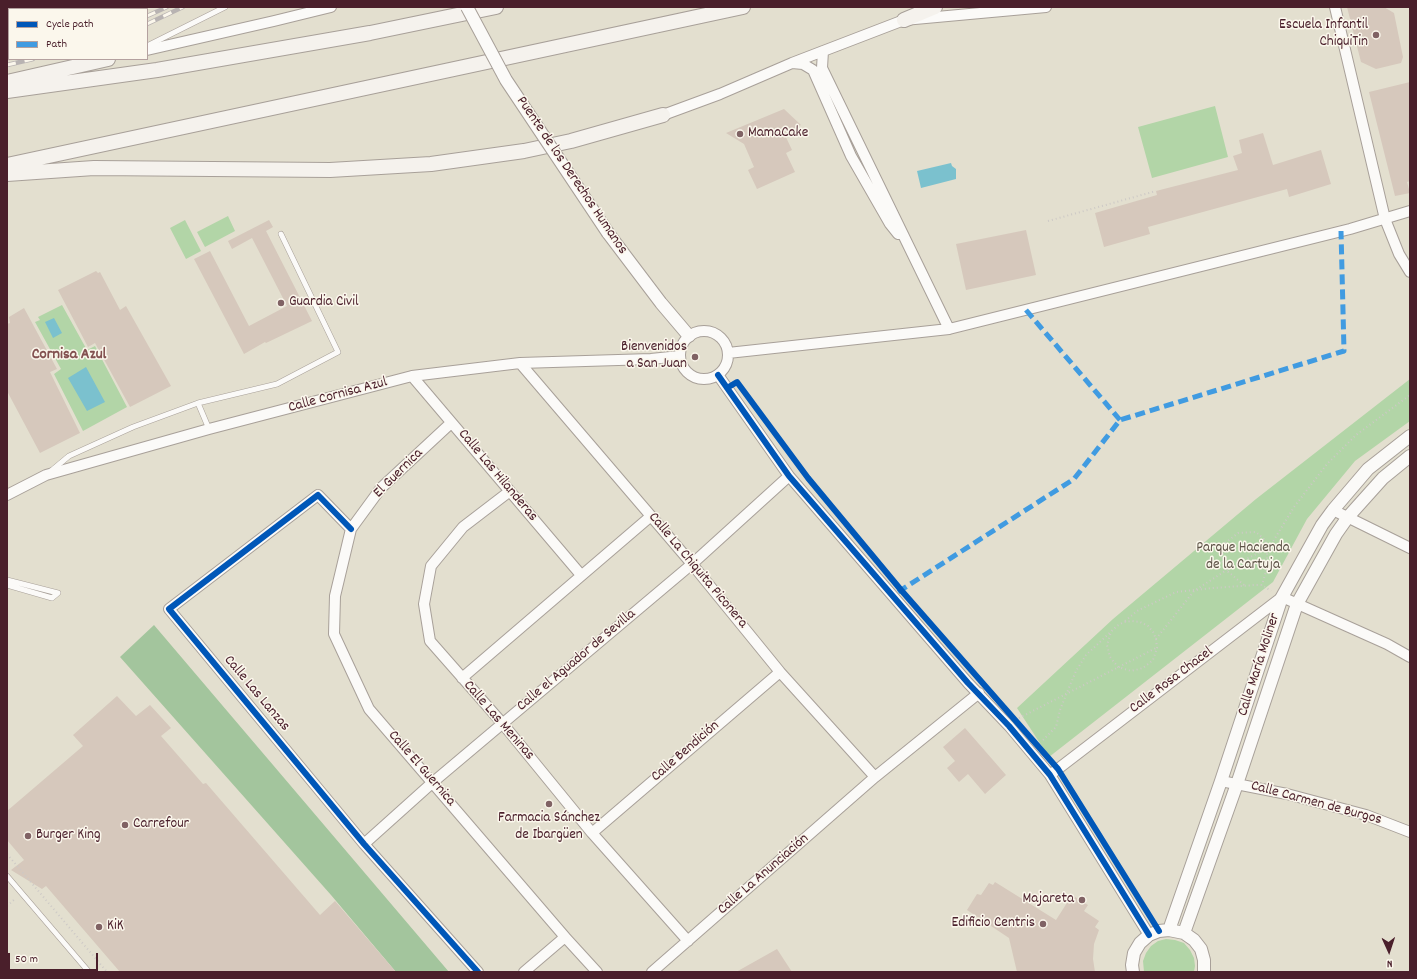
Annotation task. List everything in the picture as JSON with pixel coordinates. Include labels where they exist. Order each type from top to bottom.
[{"type":"main road","points":[[7,91],[157,70],[370,33],[496,7]]},
{"type":"main road","points":[[7,165],[743,7]]},
{"type":"main road","points":[[904,20],[935,7]]},
{"type":"main road","points":[[7,82],[104,60]]},
{"type":"main road","points":[[7,174],[94,168],[330,170],[431,164],[524,151],[571,141],[663,115]]},
{"type":"street","points":[[148,50],[274,22],[331,7]]},
{"type":"street","name":"Puente de los Derechos Humanos","points":[[467,7],[506,80],[608,233],[661,303],[689,336]]},
{"type":"street","points":[[663,115],[720,94],[792,63],[904,20],[1046,7]]},
{"type":"street","points":[[1335,7],[1385,219],[1399,254],[1410,272]]},
{"type":"street","points":[[823,51],[822,68],[949,329]]},
{"type":"street","points":[[792,63],[803,64],[813,70],[851,156],[890,224],[910,248]]},
{"type":"street","points":[[728,353],[949,329],[1350,229],[1410,211]]},
{"type":"street","points":[[703,331],[710,331],[723,339],[727,346],[728,353],[726,365],[718,375],[705,379],[691,375],[686,370],[680,356],[681,348],[689,336],[695,332],[703,331]]},
{"type":"street","name":"Calle Cornisa Azul","points":[[7,495],[46,475],[210,429],[412,376],[520,363],[651,360],[680,356]]},
{"type":"street","name":"Calle La Chiquita Piconera","points":[[520,363],[692,564],[780,672],[875,777]]},
{"type":"street","points":[[718,375],[789,476],[896,601],[1050,775],[1149,935]]},
{"type":"street","name":"Calle Las Hilanderas","points":[[412,376],[581,575]]},
{"type":"street","name":"El Guernica","points":[[351,529],[381,488],[451,423]]},
{"type":"street","name":"Calle María Moliner","points":[[1169,930],[1222,781],[1282,597],[1322,525],[1333,510],[1368,469],[1410,436]]},
{"type":"street","name":"Calle María Moliner","points":[[1184,933],[1237,784],[1297,604],[1336,534],[1348,517],[1383,478],[1410,456]]},
{"type":"street","name":"Calle el Aguador de Sevilla","points":[[364,844],[432,783],[692,564],[789,476]]},
{"type":"street","name":"Calle Las Meninas","points":[[510,491],[463,527],[431,566],[424,604],[430,641],[503,724],[592,833],[688,941]]},
{"type":"street","name":"Calle Las Lanzas","points":[[351,529],[318,495],[169,609],[364,844],[478,972]]},
{"type":"street","points":[[1333,510],[1410,548]]},
{"type":"street","points":[[462,678],[651,516]]},
{"type":"street","name":"Calle El Guernica","points":[[351,529],[335,596],[334,634],[369,709],[565,937],[597,972]]},
{"type":"street","points":[[1282,597],[1387,644],[1410,657]]},
{"type":"street","name":"Calle Rosa Chacel","points":[[1050,775],[1282,597]]},
{"type":"street","name":"Calle Bendición","points":[[592,833],[780,672]]},
{"type":"street","name":"Calle La Anunciación","points":[[652,972],[875,777],[979,694]]},
{"type":"street","name":"Calle Carmen de Burgos","points":[[1222,781],[1287,794],[1366,815],[1410,832]]},
{"type":"street","points":[[1133,972],[1132,965],[1134,953],[1140,943],[1149,935],[1159,931],[1169,930],[1184,933],[1194,940],[1201,949],[1204,960],[1204,972],[1208,972]]},
{"type":"street","points":[[524,972],[565,937]]},
{"type":"lane","points":[[148,46],[225,7]]},
{"type":"lane","points":[[46,475],[69,456],[133,427],[198,403],[277,384],[338,352],[281,234]]},
{"type":"lane","points":[[198,403],[210,429]]},
{"type":"lane","points":[[7,580],[58,594],[52,598],[7,585]]},
{"type":"lane","points":[[7,876],[89,972]]},
{"type":"path","points":[[1048,221],[1156,191]]},
{"type":"path","points":[[1156,639],[1196,590],[1226,570],[1269,548],[1294,507],[1327,464],[1356,435],[1410,395]]},
{"type":"path","points":[[1245,586],[1226,570],[1222,561],[1224,544],[1238,533],[1256,532],[1265,540],[1267,549],[1266,568],[1262,585]]},
{"type":"path","points":[[1043,740],[1056,727],[1060,710],[1076,671],[1086,655],[1116,626],[1124,622],[1137,611],[1176,592],[1196,590],[1262,585],[1282,597]]},
{"type":"path","points":[[1111,632],[1107,645],[1110,657],[1118,667],[1131,671],[1143,668],[1153,660],[1157,648],[1156,639],[1148,626],[1140,622],[1124,622]]},
{"type":"path","points":[[1019,718],[1157,648]]},
{"type":"path","points":[[1012,716],[1022,727]]},
{"type":"path","points":[[7,854],[107,972]]},
{"type":"green space","points":[[1215,106],[1228,157],[1152,178],[1138,127]]},
{"type":"green space","points":[[228,216],[235,231],[205,247],[197,232]]},
{"type":"green space","points":[[185,220],[201,251],[186,259],[170,228]]},
{"type":"green space","points":[[62,305],[87,350],[95,346],[127,407],[83,431],[54,374],[61,369],[35,322],[40,320],[38,317]]},
{"type":"green space","name":"Parque Hacienda de la Cartuja","points":[[1410,379],[1410,421],[1355,461],[1307,519],[1273,582],[1049,757],[1017,708],[1113,619],[1256,499]]},
{"type":"green space","points":[[154,625],[449,972],[396,972],[331,895],[120,657]]},
{"type":"green space","points":[[1166,939],[1184,943],[1190,950],[1194,958],[1194,972],[1144,972],[1143,961],[1146,953],[1151,946],[1158,941]]},
{"type":"water","points":[[951,163],[956,169],[956,179],[921,188],[917,171]]},
{"type":"water","points":[[54,318],[62,333],[53,338],[45,322]]},
{"type":"water","points":[[86,367],[105,402],[87,411],[68,378]]},
{"type":"building","name":"Escuela Infantil ChiquiTin","points":[[1347,7],[1384,7],[1394,13],[1403,57],[1401,63],[1376,69],[1361,62]]},
{"type":"building","points":[[1410,82],[1410,181],[1407,182],[1410,193],[1395,196],[1369,92]]},
{"type":"building","points":[[784,109],[801,125],[784,133],[792,150],[786,153],[795,172],[757,189],[748,170],[754,167],[744,144],[726,133]]},
{"type":"building","points":[[1263,133],[1273,165],[1321,150],[1331,184],[1289,197],[1287,189],[1148,227],[1150,234],[1104,247],[1095,213],[1157,195],[1156,191],[1238,170],[1233,156],[1242,153],[1239,140]]},
{"type":"building","points":[[269,220],[273,227],[266,231],[312,321],[266,343],[265,342],[244,354],[194,259],[210,251],[249,326],[287,306],[252,238],[232,249],[228,241]]},
{"type":"building","points":[[1026,230],[1036,275],[966,290],[956,244]]},
{"type":"building","points":[[96,271],[98,273],[100,272],[120,310],[126,306],[171,386],[130,407],[95,343],[88,347],[58,290]]},
{"type":"building","points":[[24,308],[57,369],[50,372],[80,433],[40,453],[7,391],[7,324],[10,323],[9,317]]},
{"type":"building","name":"Carrefour","points":[[117,696],[136,716],[150,705],[171,728],[161,736],[203,784],[206,783],[320,915],[335,901],[396,972],[120,972],[46,886],[42,889],[11,870],[24,860],[7,840],[7,811],[83,746],[73,735]]},
{"type":"building","points":[[965,728],[1006,775],[985,794],[968,774],[959,782],[947,768],[955,761],[943,747]]},
{"type":"building","name":"Edificio Centris","points":[[995,882],[1056,920],[1072,895],[1088,905],[1084,911],[1099,921],[1095,927],[1099,930],[1094,944],[1093,959],[1095,972],[1017,972],[1009,938],[967,910],[977,894],[981,895],[989,883],[993,885]]},
{"type":"building","points":[[777,949],[792,972],[736,972]]},
{"type":"railway","points":[[148,16],[167,7]]},
{"type":"railway","points":[[148,24],[183,7]]},
{"type":"railway","points":[[7,65],[29,60]]},
{"type":"marked path","points":[[898,592],[1074,479],[1120,420],[1344,351],[1341,231]]},
{"type":"marked path","points":[[1026,310],[1120,420]]},
{"type":"cycle path","points":[[718,375],[789,476],[968,683],[1009,726],[1050,775],[1149,935]]},
{"type":"cycle path","points":[[727,388],[737,382],[808,478],[901,590],[1058,769],[1159,931]]},
{"type":"cycle path","points":[[351,529],[318,495],[169,609],[364,844],[478,972]]},
{"type":"place","name":"Escuela Infantil ChiquiTin","points":[[1376,35]]},
{"type":"place","name":"MamaCake","points":[[740,134]]},
{"type":"place","name":"Guardia Civil","points":[[281,303]]},
{"type":"place","name":"Bienvenidos a San Juan","points":[[695,357]]},
{"type":"place","name":"Farmacia Sánchez de Ibargüen","points":[[549,804]]},
{"type":"place","name":"Carrefour","points":[[125,825]]},
{"type":"place","name":"Burger King","points":[[28,836]]},
{"type":"place","name":"Majareta","points":[[1082,900]]},
{"type":"place","name":"Edificio Centris","points":[[1043,924]]},
{"type":"place","name":"KiK","points":[[99,927]]},
{"type":"district","name":"Cornisa Azul","points":[[69,356]]}]
